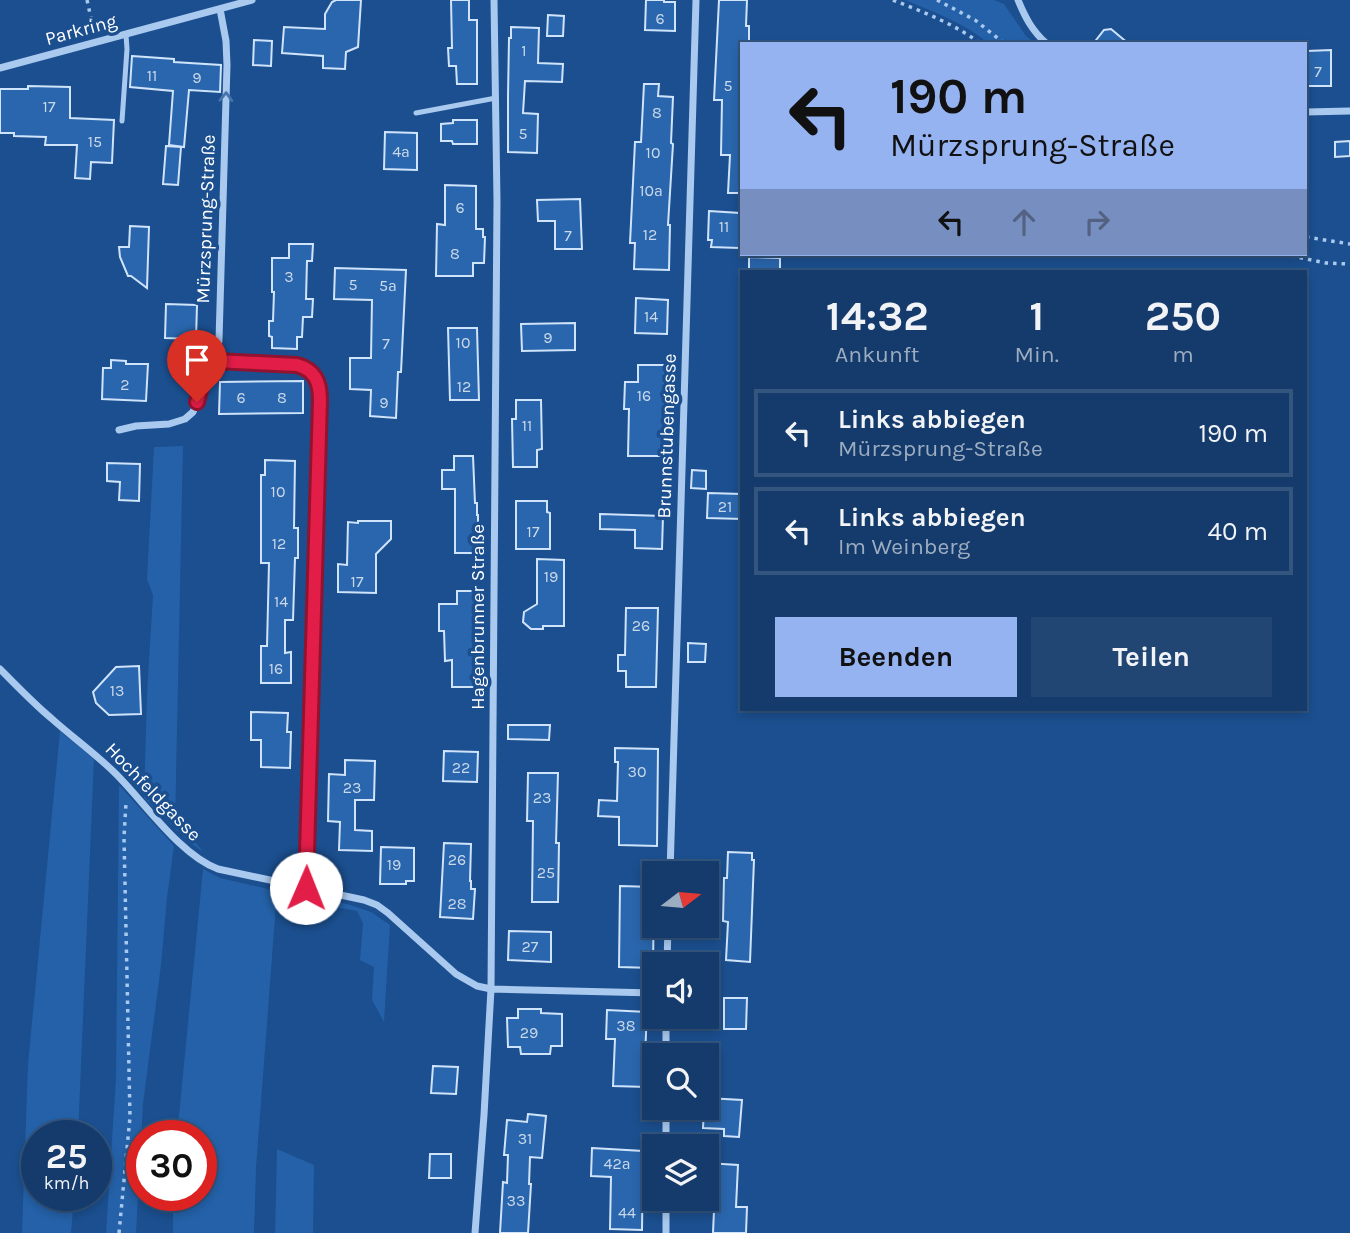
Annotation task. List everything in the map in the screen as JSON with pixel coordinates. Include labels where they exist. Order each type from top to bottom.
[{"type":"street","name":"Parkring","points":[[0,68],[252,0]]},
{"type":"street","name":"Hagenbrunner Straße","points":[[475,1233],[491,989],[497,201],[494,0]]},
{"type":"street","name":"Brunnstubengasse","points":[[670,861],[696,0]]},
{"type":"street","points":[[1017,0],[1027,22],[1044,42]]},
{"type":"street","name":"Mürzsprung-Straße","points":[[216,361],[219,340],[227,65],[220,9]]},
{"type":"street","points":[[1307,112],[1350,111]]},
{"type":"street","points":[[119,430],[136,426],[169,425],[185,419],[193,412],[203,379],[216,361],[297,365],[306,367],[314,374],[318,383],[320,391],[306,888]]},
{"type":"street","name":"Hochfeldgasse","points":[[0,669],[52,719],[96,755],[182,845],[205,864],[377,905],[456,974],[468,982],[491,989],[642,993]]},
{"type":"street","points":[[666,1211],[666,1233]]},
{"type":"lane","points":[[122,121],[126,35]]},
{"type":"lane","points":[[416,113],[495,98]]},
{"type":"path","points":[[87,0],[92,18]]},
{"type":"path","points":[[893,0],[952,26],[978,42]]},
{"type":"path","points":[[937,0],[949,2],[1002,42]]},
{"type":"path","points":[[1307,237],[1350,244]]},
{"type":"path","points":[[1294,256],[1350,264]]},
{"type":"path","points":[[119,1233],[130,1116],[124,837],[128,787]]},
{"type":"shaded area","points":[[905,0],[994,0],[1004,4],[1026,36],[1034,42],[986,42],[960,24]]},
{"type":"shaded area","points":[[183,446],[175,826],[190,835],[203,852],[144,798],[153,595],[147,579],[154,447]]},
{"type":"shaded area","points":[[60,731],[94,759],[79,1120],[26,1120],[28,1064]]},
{"type":"shaded area","points":[[119,785],[174,846],[142,1120],[126,1120],[126,1211],[137,1211],[136,1233],[106,1233],[107,1211],[112,1211],[112,1140],[116,1078]]},
{"type":"shaded area","points":[[203,869],[220,878],[277,891],[256,1168],[254,1233],[173,1233],[173,1211],[217,1211],[217,1120],[179,1120]]},
{"type":"shaded area","points":[[323,899],[371,912],[390,925],[384,1022],[372,1000],[374,967],[360,960],[363,923],[357,911],[324,905]]},
{"type":"shaded area","points":[[277,1149],[314,1165],[313,1233],[275,1233]]},
{"type":"shaded area","points":[[23,1211],[73,1211],[71,1233],[22,1233]]},
{"type":"building","points":[[336,0],[361,0],[358,47],[346,52],[345,69],[323,68],[323,56],[282,53],[284,27],[325,29],[325,14]]},
{"type":"building","points":[[451,0],[469,0],[469,20],[477,20],[477,84],[457,84],[456,66],[449,66],[448,48],[452,48]]},
{"type":"building","points":[[646,0],[675,2],[675,31],[645,30]]},
{"type":"building","points":[[719,0],[747,0],[746,26],[749,26],[749,42],[740,42],[740,193],[728,193],[730,155],[721,155],[722,100],[714,100]]},
{"type":"building","points":[[548,15],[564,16],[563,36],[547,36]]},
{"type":"building","points":[[511,27],[539,28],[538,63],[563,64],[562,82],[525,81],[523,113],[538,114],[537,153],[508,152]]},
{"type":"building","points":[[1111,29],[1127,42],[1095,42],[1104,30]]},
{"type":"building","points":[[254,40],[272,41],[271,66],[253,65]]},
{"type":"building","points":[[1331,50],[1331,86],[1307,86],[1307,51]]},
{"type":"building","points":[[132,56],[221,65],[220,92],[189,90],[184,147],[169,145],[173,91],[130,87]]},
{"type":"building","points":[[644,84],[659,84],[658,96],[673,97],[669,270],[634,269],[635,243],[630,243],[635,142],[641,142]]},
{"type":"building","points":[[28,86],[70,87],[70,118],[114,120],[112,163],[91,162],[90,179],[75,178],[77,145],[45,145],[46,137],[0,133],[0,89],[28,89]]},
{"type":"building","points":[[453,120],[477,120],[477,144],[441,141],[441,124],[453,123]]},
{"type":"building","points":[[385,132],[417,133],[417,170],[384,169]]},
{"type":"building","points":[[1350,141],[1350,156],[1335,157],[1335,142]]},
{"type":"building","points":[[166,146],[181,147],[178,185],[163,184]]},
{"type":"building","points":[[445,185],[476,186],[476,229],[483,229],[485,237],[484,263],[473,263],[473,276],[436,276],[437,224],[445,225]]},
{"type":"building","points":[[580,199],[582,249],[555,249],[555,221],[538,221],[537,200]]},
{"type":"building","points":[[709,211],[740,213],[739,248],[711,247],[712,240],[708,240]]},
{"type":"building","points":[[130,226],[149,227],[147,288],[128,276],[120,257],[119,247],[129,247]]},
{"type":"building","points":[[289,244],[313,244],[312,261],[307,261],[306,299],[313,299],[312,317],[303,317],[302,337],[297,337],[297,349],[272,348],[269,321],[273,321],[272,258],[289,258]]},
{"type":"building","points":[[749,257],[780,258],[780,270],[749,270]]},
{"type":"building","points":[[335,268],[406,270],[396,418],[370,416],[371,390],[350,389],[350,358],[371,358],[372,300],[334,299]]},
{"type":"building","points":[[636,298],[668,300],[667,334],[635,333]]},
{"type":"building","points":[[166,304],[197,305],[196,339],[165,338]]},
{"type":"building","points":[[575,323],[575,350],[522,351],[521,324]]},
{"type":"building","points":[[448,328],[477,328],[479,400],[450,400]]},
{"type":"building","points":[[111,360],[126,361],[126,364],[148,364],[146,401],[102,399],[103,368],[111,368]]},
{"type":"building","points":[[638,365],[665,365],[664,421],[668,421],[668,456],[628,456],[629,409],[624,409],[625,382],[638,382]]},
{"type":"building","points":[[303,381],[303,413],[219,414],[220,382]]},
{"type":"building","points":[[516,400],[541,400],[542,449],[537,450],[537,467],[513,467],[512,419],[516,419]]},
{"type":"building","points":[[454,456],[473,456],[478,553],[455,553],[455,489],[442,489],[442,470],[454,470]]},
{"type":"building","points":[[265,460],[295,461],[294,528],[298,528],[298,558],[295,558],[293,620],[285,620],[285,653],[291,652],[291,683],[261,683],[261,646],[267,646],[269,563],[261,563],[261,475],[265,475]]},
{"type":"building","points":[[107,463],[140,464],[139,501],[119,500],[120,482],[107,481]]},
{"type":"building","points":[[692,470],[706,471],[706,489],[691,488]]},
{"type":"building","points":[[708,493],[740,494],[740,519],[707,518]]},
{"type":"building","points":[[516,501],[547,501],[547,512],[550,513],[550,549],[516,549]]},
{"type":"building","points":[[600,514],[663,516],[662,549],[635,548],[635,530],[600,529]]},
{"type":"building","points":[[391,521],[391,539],[376,554],[376,593],[338,592],[338,564],[347,565],[348,522]]},
{"type":"building","points":[[537,559],[564,560],[564,626],[531,629],[523,622],[524,612],[537,604]]},
{"type":"building","points":[[457,591],[480,591],[479,687],[452,687],[452,660],[445,661],[444,631],[439,631],[439,604],[457,604]]},
{"type":"building","points":[[626,608],[658,608],[656,687],[626,687],[626,671],[618,671],[618,655],[625,655]]},
{"type":"building","points":[[688,643],[706,644],[705,662],[688,662]]},
{"type":"building","points":[[139,666],[141,714],[109,715],[96,703],[93,692],[116,667]]},
{"type":"building","points":[[251,712],[288,713],[287,732],[291,732],[290,768],[261,767],[261,740],[251,740]]},
{"type":"building","points":[[508,725],[550,725],[549,740],[508,739]]},
{"type":"building","points":[[615,748],[658,749],[657,846],[619,845],[619,817],[598,816],[599,800],[617,801],[618,762],[615,762]]},
{"type":"building","points":[[444,751],[478,752],[477,782],[443,781]]},
{"type":"building","points":[[345,760],[375,761],[374,800],[355,800],[355,830],[372,831],[372,851],[339,850],[340,822],[328,821],[329,774],[345,775]]},
{"type":"building","points":[[528,773],[558,773],[558,902],[532,902],[533,821],[527,821]]},
{"type":"building","points":[[444,843],[471,844],[470,881],[471,889],[475,889],[473,919],[440,917]]},
{"type":"building","points":[[381,847],[414,848],[414,881],[406,881],[406,884],[380,884]]},
{"type":"building","points":[[728,852],[752,853],[754,860],[750,962],[726,960],[728,922],[723,921],[724,878],[727,878]]},
{"type":"building","points":[[620,886],[642,887],[642,938],[653,938],[653,952],[642,952],[642,968],[619,967]]},
{"type":"building","points":[[509,931],[551,932],[551,962],[508,960]]},
{"type":"building","points":[[724,998],[747,998],[746,1029],[724,1029]]},
{"type":"building","points":[[518,1009],[541,1009],[541,1013],[562,1014],[562,1046],[551,1046],[550,1054],[521,1054],[520,1047],[508,1047],[507,1018],[518,1018]]},
{"type":"building","points":[[607,1010],[642,1012],[642,1029],[646,1029],[646,1043],[642,1043],[642,1087],[613,1086],[615,1039],[606,1039]]},
{"type":"building","points":[[433,1066],[458,1067],[456,1094],[431,1093]]},
{"type":"building","points":[[719,1099],[742,1100],[739,1137],[724,1136],[724,1129],[703,1128],[703,1120],[719,1120]]},
{"type":"building","points":[[528,1114],[546,1116],[542,1158],[530,1157],[528,1233],[500,1233],[503,1182],[507,1183],[508,1155],[504,1155],[507,1120],[527,1122]]},
{"type":"building","points":[[592,1148],[642,1151],[642,1230],[610,1229],[611,1177],[591,1176]]},
{"type":"building","points":[[430,1154],[451,1154],[451,1178],[429,1178]]},
{"type":"building","points":[[719,1164],[738,1165],[736,1207],[747,1207],[746,1233],[713,1233],[714,1211],[719,1211]]},
{"type":"route","points":[[197,402],[203,379],[216,361],[306,367],[314,374],[320,391],[306,888]]}]
